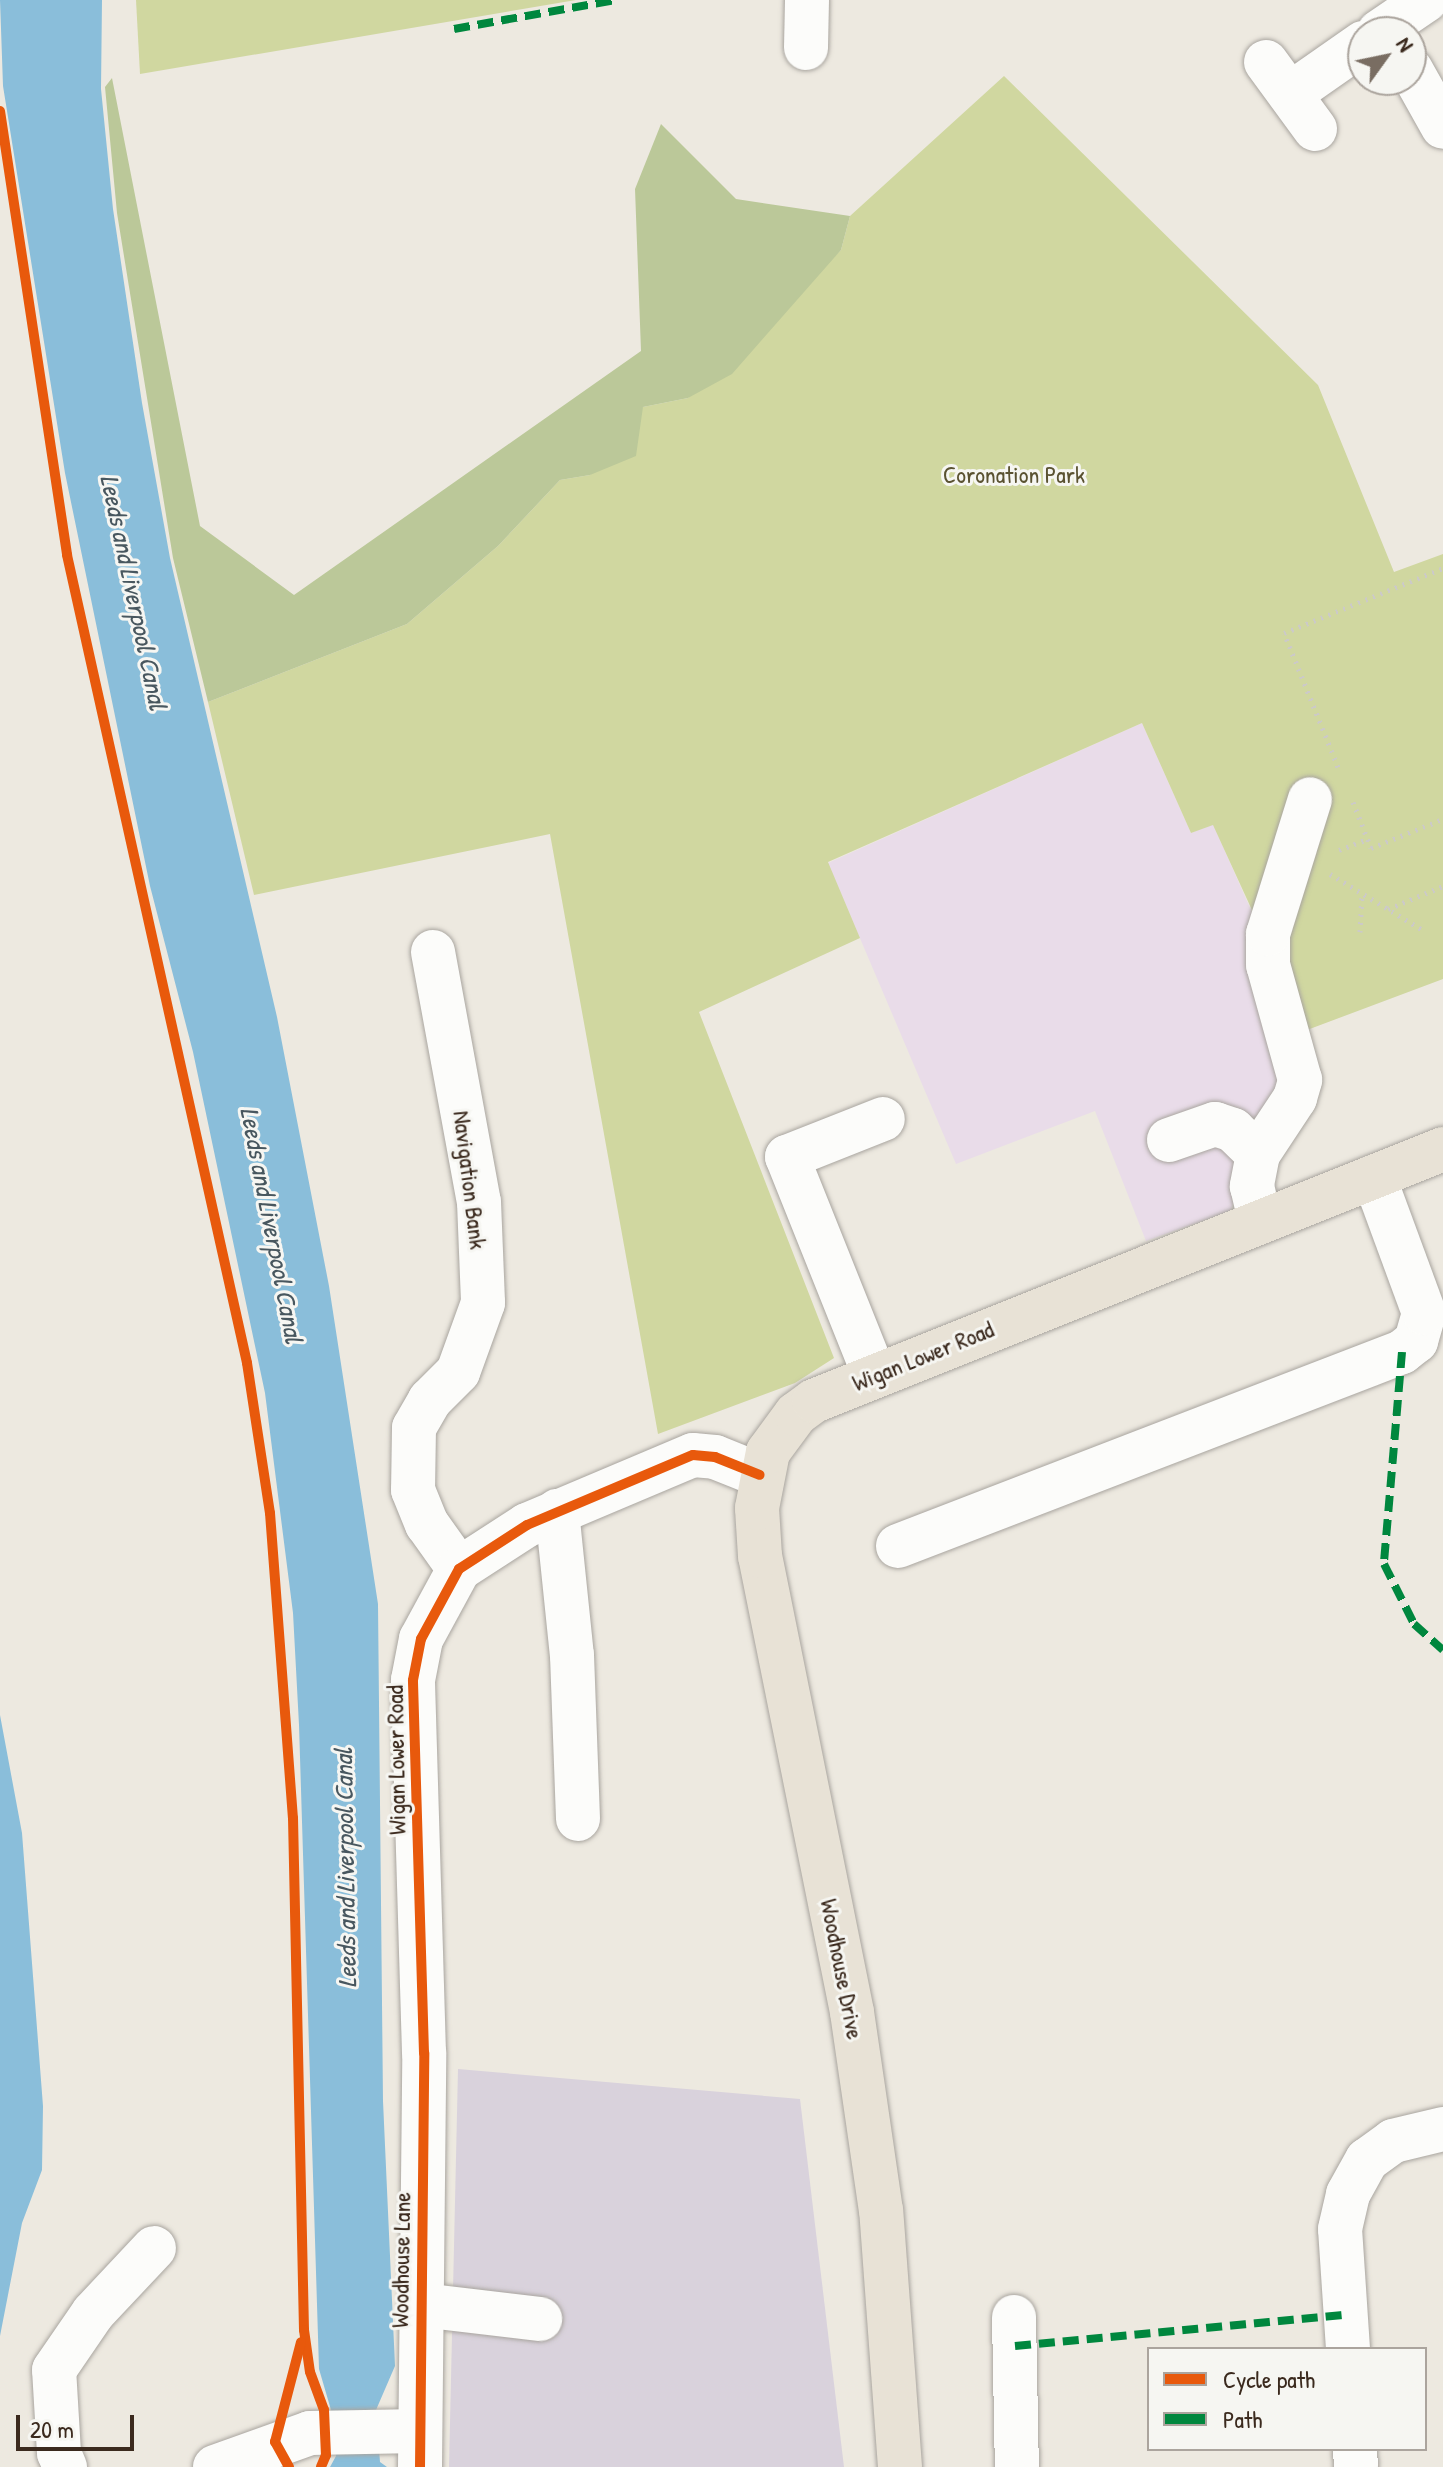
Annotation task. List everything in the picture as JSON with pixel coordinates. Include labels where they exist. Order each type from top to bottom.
[{"type":"main road","name":"Wigan Lower Road","points":[[760,1475],[768,1452],[796,1414],[874,1374],[1443,1149]]},
{"type":"main road","name":"Woodhouse Drive","points":[[760,1475],[760,1556],[852,2012],[881,2211],[900,2467]]},
{"type":"street","points":[[1404,16],[1426,0]]},
{"type":"street","points":[[1315,129],[1278,78],[1347,48]]},
{"type":"street","points":[[1426,96],[1443,127]]},
{"type":"street","points":[[1260,1222],[1252,1186],[1258,1154],[1295,1098],[1300,1080],[1268,965],[1268,934],[1335,791]]},
{"type":"street","name":"Navigation Bank","points":[[433,952],[479,1202],[483,1303],[458,1372],[430,1400],[414,1428],[412,1468],[413,1490],[427,1524],[459,1569]]},
{"type":"street","points":[[874,1374],[787,1157],[883,1119]]},
{"type":"street","points":[[1169,1140],[1215,1124],[1233,1130],[1258,1154]]},
{"type":"street","points":[[898,1546],[1402,1352],[1416,1341],[1424,1313],[1374,1177]]},
{"type":"street","points":[[459,1569],[557,1511],[693,1455],[715,1457],[760,1475]]},
{"type":"street","points":[[557,1511],[572,1655],[578,1819]]},
{"type":"street","name":"Wigan Lower Road","points":[[424,2053],[413,1680],[421,1639],[459,1569]]},
{"type":"street","name":"Woodhouse Lane","points":[[407,2442],[421,2305],[424,2053]]},
{"type":"street","points":[[1348,2347],[1340,2229],[1348,2194],[1367,2160],[1393,2141],[1443,2129]]},
{"type":"street","points":[[65,2467],[59,2453],[54,2370],[93,2313],[154,2248]]},
{"type":"street","points":[[421,2305],[540,2319]]},
{"type":"street","points":[[1014,2317],[1017,2467]]},
{"type":"street","points":[[215,2467],[310,2433],[407,2442]]},
{"type":"path","points":[[1443,568],[1284,633],[1335,791],[1371,848],[1443,819]]},
{"type":"path","points":[[1321,869],[1423,930]]},
{"type":"path","points":[[1387,909],[1443,886]]},
{"type":"path","points":[[1360,932],[1362,893]]},
{"type":"shaded area","points":[[1142,723],[1191,833],[1213,824],[1261,933],[1288,1076],[1230,1211],[1146,1241],[1095,1111],[956,1164],[828,863]]},
{"type":"shaded area","points":[[458,2069],[800,2099],[844,2467],[449,2467]]},
{"type":"green space","points":[[136,0],[576,0],[140,74]]},
{"type":"green space","name":"Coronation Park","points":[[1004,76],[1318,385],[1394,572],[1443,554],[1443,979],[1307,1030],[1213,825],[1191,833],[1142,723],[828,862],[860,938],[699,1012],[834,1358],[795,1383],[658,1434],[550,834],[254,895],[208,702],[407,624],[498,546],[560,480],[590,475],[643,407],[688,398],[841,250],[850,216]]},
{"type":"green space","points":[[112,78],[200,526],[294,595],[641,351],[635,189],[661,124],[736,199],[850,216],[841,250],[732,374],[688,398],[643,407],[636,456],[590,475],[560,480],[498,546],[407,624],[208,702],[173,558],[117,213],[105,87]]},
{"type":"water","name":"Leeds and Liverpool Canal","points":[[0,0],[102,0],[101,89],[113,209],[142,403],[170,558],[277,1017],[329,1286],[378,1604],[383,2101],[395,2366],[376,2410],[380,2462],[387,2467],[330,2467],[336,2456],[331,2410],[319,2369],[293,1613],[265,1393],[193,1052],[150,886],[65,473],[3,86]]},
{"type":"water","points":[[0,1715],[22,1833],[43,2106],[42,2170],[22,2223],[0,2336]]},
{"type":"marked path","points":[[454,29],[615,0]]},
{"type":"marked path","points":[[1402,1352],[1384,1564],[1414,1624],[1443,1650]]},
{"type":"marked path","points":[[1015,2346],[1346,2315]]},
{"type":"cycle path","points":[[0,111],[67,555],[247,1363],[270,1513],[293,1818],[304,2330],[310,2372],[324,2410],[326,2455],[321,2467]]},
{"type":"cycle path","points":[[420,2467],[424,2053],[413,1680],[421,1639],[459,1569],[527,1525],[693,1455],[715,1457],[760,1475]]},
{"type":"cycle path","points":[[289,2467],[275,2442],[301,2342]]}]
